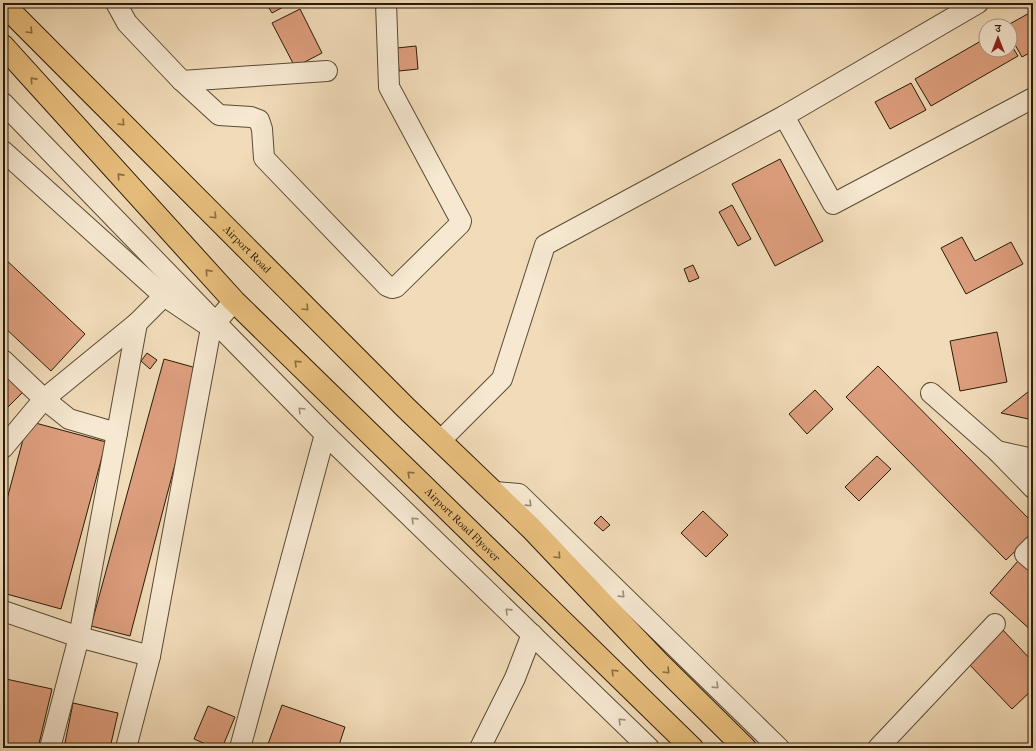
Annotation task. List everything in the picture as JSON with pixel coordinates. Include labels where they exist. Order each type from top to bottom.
[{"type":"main road","name":"Airport Road","points":[[10,6],[406,408],[495,492]]},
{"type":"main road","name":"Airport Road Flyover","points":[[3,46],[256,324],[692,748]]},
{"type":"main road","points":[[495,492],[658,662],[745,748]]},
{"type":"street","points":[[116,3],[127,23],[182,81],[220,116],[251,117],[259,120],[262,129],[264,158],[387,286],[392,288],[396,287],[460,224],[461,221],[389,87],[386,3]]},
{"type":"street","points":[[440,441],[502,379],[545,245],[784,116],[978,3]]},
{"type":"street","points":[[182,81],[327,71]]},
{"type":"street","points":[[784,116],[833,204],[1033,98]]},
{"type":"street","points":[[3,103],[213,325],[649,748]]},
{"type":"street","points":[[3,151],[164,296],[213,325]]},
{"type":"street","points":[[3,448],[44,399],[137,323],[164,296]]},
{"type":"street","points":[[126,748],[150,656],[213,325],[234,301]]},
{"type":"street","points":[[50,748],[79,637],[118,433],[137,323]]},
{"type":"street","points":[[3,360],[44,399],[69,419],[118,433]]},
{"type":"street","points":[[931,393],[997,451],[1033,488]]},
{"type":"street","points":[[240,748],[325,434]]},
{"type":"street","points":[[997,451],[1033,459]]},
{"type":"street","points":[[495,492],[519,494],[779,748]]},
{"type":"street","points":[[1033,546],[1025,554],[1033,561]]},
{"type":"street","points":[[3,611],[79,637],[150,656]]},
{"type":"street","points":[[878,748],[995,624]]},
{"type":"street","points":[[480,748],[515,678],[532,634]]},
{"type":"building","points":[[266,3],[286,3],[287,5],[272,13]]},
{"type":"building","points":[[300,9],[322,53],[295,67],[272,23]]},
{"type":"building","points":[[1033,11],[1033,51],[1022,57],[1018,50],[1018,19]]},
{"type":"building","points":[[978,43],[978,58],[1015,58],[931,106],[915,79]]},
{"type":"building","points":[[416,46],[418,69],[399,71],[397,48]]},
{"type":"building","points":[[911,83],[926,110],[890,129],[875,102]]},
{"type":"building","points":[[780,159],[823,241],[775,266],[732,184]]},
{"type":"building","points":[[732,205],[751,239],[738,246],[719,212]]},
{"type":"building","points":[[962,237],[975,261],[1011,242],[1023,264],[966,294],[941,248]]},
{"type":"building","points":[[3,257],[85,334],[51,371],[3,326]]},
{"type":"building","points":[[693,265],[699,278],[689,282],[684,269]]},
{"type":"building","points":[[997,332],[1007,382],[960,391],[950,341]]},
{"type":"building","points":[[147,353],[157,360],[150,369],[141,361]]},
{"type":"building","points":[[164,359],[200,369],[130,636],[91,626]]},
{"type":"building","points":[[878,366],[1033,523],[1033,534],[1006,560],[846,397]]},
{"type":"building","points":[[3,372],[23,392],[3,412]]},
{"type":"building","points":[[1033,388],[1033,420],[1001,413]]},
{"type":"building","points":[[815,390],[833,409],[807,434],[789,414]]},
{"type":"building","points":[[28,421],[106,442],[61,609],[3,593],[3,514]]},
{"type":"building","points":[[877,456],[891,469],[859,501],[845,487]]},
{"type":"building","points":[[703,511],[728,535],[706,557],[681,533]]},
{"type":"building","points":[[601,516],[610,525],[603,531],[594,523]]},
{"type":"building","points":[[1018,561],[1033,574],[1033,632],[990,593]]},
{"type":"building","points":[[1001,628],[1033,662],[1033,689],[1012,709],[966,661]]},
{"type":"building","points":[[6,679],[52,689],[38,748],[3,748],[3,691]]},
{"type":"building","points":[[73,703],[118,713],[110,748],[64,748]]},
{"type":"building","points":[[282,705],[345,727],[338,748],[267,747]]},
{"type":"building","points":[[208,706],[235,717],[222,748],[215,748],[194,739]]}]
